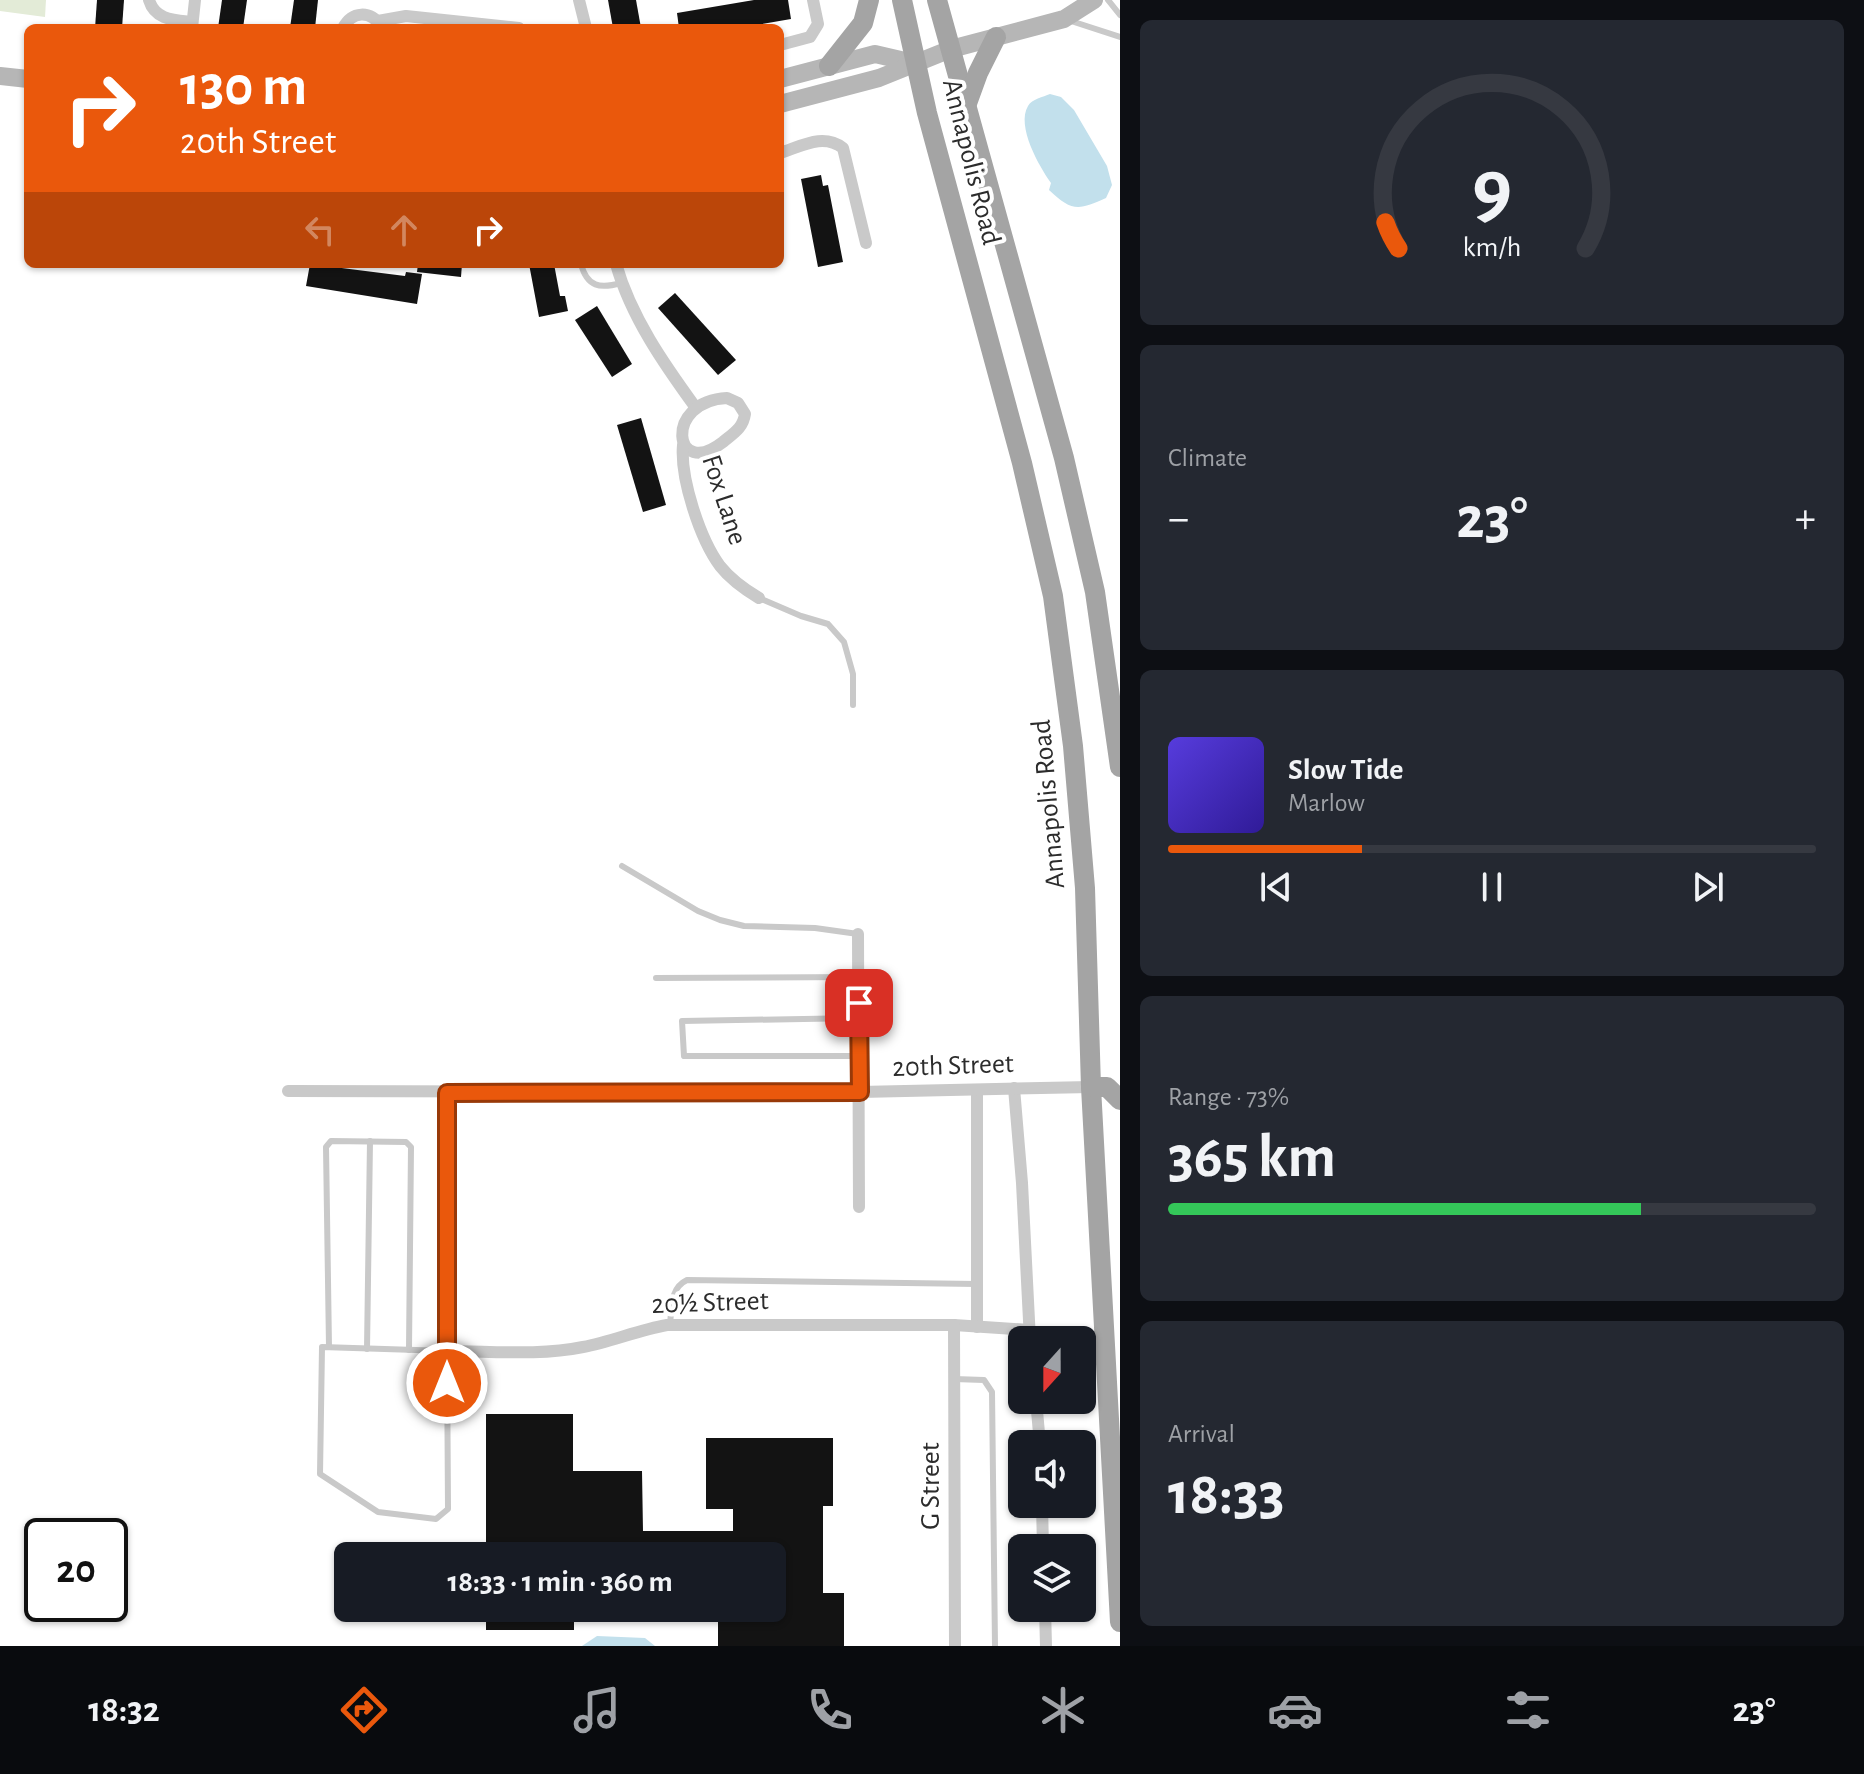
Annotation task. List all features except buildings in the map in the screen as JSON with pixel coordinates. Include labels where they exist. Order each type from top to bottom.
[{"type":"main road","points":[[829,66],[863,23],[869,0]]},
{"type":"main road","name":"Annapolis Road","points":[[902,0],[927,113],[1022,463],[1053,596],[1073,746],[1084,872],[1091,1087],[1120,1622]]},
{"type":"main road","name":"Annapolis Road","points":[[937,0],[1024,310],[1092,577],[1120,767]]},
{"type":"main road","points":[[784,103],[879,78],[951,49],[1064,19],[1094,0]]},
{"type":"main road","points":[[966,106],[996,37]]},
{"type":"main road","points":[[784,78],[875,54],[918,64]]},
{"type":"main road","points":[[0,76],[24,79]]},
{"type":"main road","points":[[1091,1087],[1107,1087],[1120,1100]]},
{"type":"street","points":[[149,0],[151,9],[159,16],[188,24]]},
{"type":"street","points":[[192,24],[195,0]]},
{"type":"street","points":[[579,0],[585,24]]},
{"type":"street","points":[[784,44],[810,37],[818,24],[813,0]]},
{"type":"street","points":[[346,24],[356,15],[364,14],[380,24],[406,16],[481,24]]},
{"type":"street","points":[[784,152],[822,140],[833,141],[843,148],[866,243]]},
{"type":"street","points":[[617,268],[636,316],[696,408]]},
{"type":"street","name":"Fox Lane","points":[[683,445],[692,452],[703,454],[714,449],[743,424],[745,414],[738,403],[727,398],[712,399],[696,408],[682,427],[680,436],[682,462],[711,551],[729,576],[759,598]]},
{"type":"street","points":[[858,934],[859,1207]]},
{"type":"street","name":"20th Street","points":[[288,1091],[860,1092],[1091,1087]]},
{"type":"street","points":[[1014,1088],[1030,1326]]},
{"type":"street","points":[[977,1090],[977,1327]]},
{"type":"street","points":[[447,1093],[447,1351]]},
{"type":"street","name":"20½ Street","points":[[447,1351],[554,1351],[584,1347],[637,1330],[670,1325],[954,1325],[1008,1332]]},
{"type":"street","name":"G Street","points":[[954,1325],[955,1646]]},
{"type":"street","points":[[1045,1622],[1046,1646]]},
{"type":"lane","points":[[1108,0],[1120,15]]},
{"type":"lane","points":[[1064,19],[1120,37]]},
{"type":"lane","points":[[583,268],[588,281],[596,286],[621,283]]},
{"type":"lane","points":[[759,598],[828,624],[844,642],[853,674],[853,705]]},
{"type":"lane","points":[[622,866],[720,920],[744,926],[815,928],[858,934]]},
{"type":"lane","points":[[656,978],[859,977]]},
{"type":"lane","points":[[859,1018],[682,1021],[684,1056],[860,1056]]},
{"type":"lane","points":[[329,1347],[326,1147],[331,1141],[406,1142],[411,1147],[409,1350]]},
{"type":"lane","points":[[367,1349],[370,1141]]},
{"type":"lane","points":[[670,1325],[674,1292],[679,1284],[687,1280],[977,1284]]},
{"type":"lane","points":[[322,1347],[329,1347],[447,1351],[448,1509],[436,1519],[378,1512],[320,1474],[322,1347]]},
{"type":"lane","points":[[954,1379],[984,1380],[992,1392],[995,1646]]},
{"type":"green space","points":[[0,0],[46,0],[45,17],[0,11]]},
{"type":"water","points":[[1050,94],[1061,97],[1074,110],[1107,166],[1112,185],[1106,198],[1075,207],[1049,190],[1051,183],[1027,135],[1025,114],[1035,100]]},
{"type":"water","points":[[597,1636],[645,1638],[655,1646],[582,1646]]},
{"type":"route","points":[[447,1383],[447,1093],[860,1092],[859,1003]]}]
